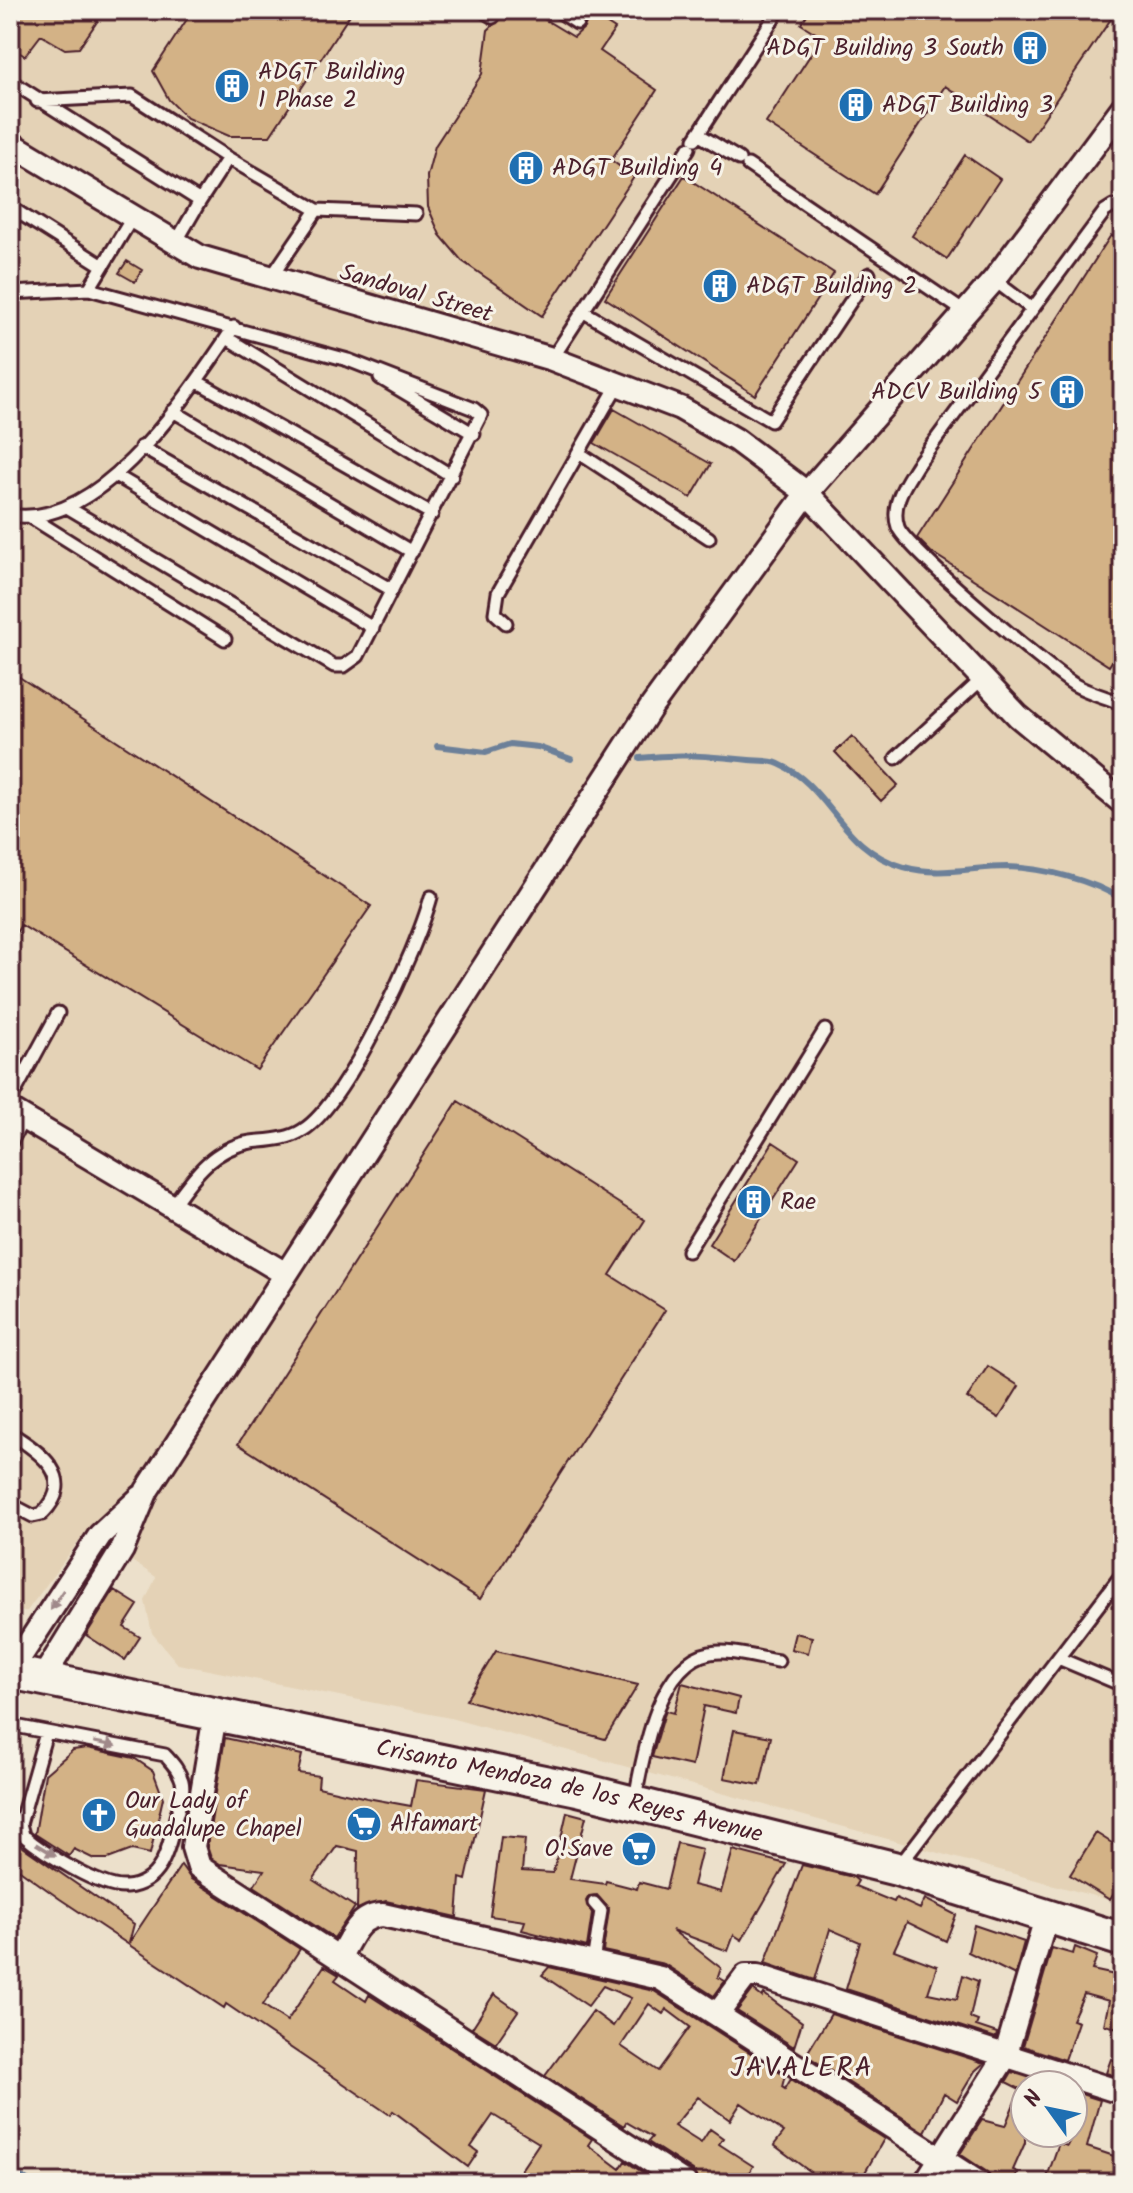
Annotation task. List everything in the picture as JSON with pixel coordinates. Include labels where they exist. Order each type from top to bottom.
[{"type":"main road","name":"Crisanto Mendoza de los Reyes Avenue","points":[[10,1672],[634,1804],[897,1869],[1123,1940]]},
{"type":"street","points":[[43,1678],[122,1550],[147,1490],[643,719],[807,493],[1113,142],[1123,107]]},
{"type":"street","name":"Sandoval Street","points":[[10,143],[175,245],[270,279],[552,359],[680,408],[725,434],[768,461],[807,493],[981,680],[1029,726],[1123,803]]},
{"type":"street","points":[[15,1110],[284,1273]]},
{"type":"street","points":[[10,1672],[100,1535],[147,1490]]},
{"type":"street","points":[[215,1715],[193,1847],[194,1859],[210,1876],[685,2183]]},
{"type":"street","points":[[339,1958],[363,1920],[369,1915],[383,1915],[660,1978],[719,2012],[979,2183]]},
{"type":"street","points":[[925,2183],[1005,2057],[1046,1918]]},
{"type":"street","points":[[719,2012],[746,1976],[758,1976],[1123,2093]]},
{"type":"lane","points":[[482,10],[493,17]]},
{"type":"lane","points":[[557,10],[577,23]]},
{"type":"lane","points":[[552,359],[779,10]]},
{"type":"lane","points":[[10,81],[37,101],[200,201]]},
{"type":"lane","points":[[37,101],[132,96],[228,158],[317,210],[416,214]]},
{"type":"lane","points":[[694,140],[744,162],[966,313]]},
{"type":"lane","points":[[175,245],[228,158]]},
{"type":"lane","points":[[1122,703],[1074,685],[938,572],[909,545],[898,527],[900,492],[1105,211],[1113,206],[1123,208]]},
{"type":"lane","points":[[10,207],[103,266]]},
{"type":"lane","points":[[270,279],[317,210]]},
{"type":"lane","points":[[89,289],[132,218]]},
{"type":"lane","points":[[584,312],[771,421],[869,274]]},
{"type":"lane","points":[[994,280],[1032,309]]},
{"type":"lane","points":[[10,293],[89,289],[230,333],[348,360],[474,409],[481,415],[481,421],[373,628],[352,662],[334,666],[67,507]]},
{"type":"lane","points":[[10,515],[29,516],[89,498],[115,475],[198,382],[230,333]]},
{"type":"lane","points":[[230,333],[452,476]]},
{"type":"lane","points":[[348,360],[474,434]]},
{"type":"lane","points":[[198,382],[432,514]]},
{"type":"lane","points":[[506,623],[495,613],[498,593],[617,386]]},
{"type":"lane","points":[[173,411],[412,552]]},
{"type":"lane","points":[[141,447],[392,590]]},
{"type":"lane","points":[[579,453],[709,538]]},
{"type":"lane","points":[[115,475],[373,628]]},
{"type":"lane","points":[[29,516],[225,639]]},
{"type":"lane","points":[[896,758],[981,680]]},
{"type":"lane","points":[[173,1205],[196,1172],[222,1153],[245,1143],[285,1138],[318,1118],[392,998],[417,944],[431,897]]},
{"type":"lane","points":[[10,1144],[15,1110],[58,1013]]},
{"type":"lane","points":[[688,1251],[825,1030]]},
{"type":"lane","points":[[10,1433],[51,1463],[55,1476],[55,1490],[42,1514],[33,1516],[10,1504]]},
{"type":"lane","points":[[897,1869],[1123,1573]]},
{"type":"lane","points":[[634,1804],[643,1757],[659,1705],[681,1669],[698,1656],[713,1652],[778,1661]]},
{"type":"lane","points":[[1058,1658],[1115,1682]]},
{"type":"lane","points":[[10,1725],[165,1755],[177,1769],[183,1790],[168,1850],[159,1869],[149,1879],[128,1887],[105,1885],[27,1839],[20,1831],[46,1733]]},
{"type":"lane","points":[[593,1962],[601,1911],[594,1903]]},
{"type":"shaded area","points":[[10,10],[1123,10],[1123,1904],[450,1718],[178,1664],[152,1633],[145,1601],[156,1577],[86,1531],[27,1611],[10,1613]]},
{"type":"building","points":[[10,10],[105,10],[79,48],[65,49],[41,35],[25,56],[10,47]]},
{"type":"building","name":"ADGT Building 1 Phase 2","points":[[193,10],[353,10],[270,136],[229,136],[187,118],[169,100],[153,71]]},
{"type":"building","name":"ADGT Building 4","points":[[498,10],[529,10],[574,37],[584,28],[590,13],[615,29],[600,51],[657,90],[611,160],[634,177],[542,316],[462,261],[440,235],[428,207],[427,176],[435,146],[482,74],[488,30],[501,18]]},
{"type":"building","name":"ADGT Building 3","points":[[810,10],[1117,10],[1028,141],[945,86],[875,194],[766,123],[822,37],[801,24]]},
{"type":"building","points":[[965,155],[1000,179],[947,259],[912,236]]},
{"type":"building","name":"ADGT Building 2","points":[[684,176],[834,273],[755,395],[605,298]]},
{"type":"building","name":"ADCV Building 5","points":[[1111,235],[1123,242],[1123,644],[1109,666],[931,552],[917,538]]},
{"type":"building","points":[[127,261],[142,270],[135,282],[119,273]]},
{"type":"building","points":[[614,409],[711,464],[691,498],[594,443]]},
{"type":"building","points":[[10,671],[371,906],[257,1070],[21,925],[10,943]]},
{"type":"building","points":[[852,736],[898,785],[881,801],[835,752]]},
{"type":"building","points":[[458,1101],[645,1220],[610,1275],[665,1310],[480,1599],[238,1444]]},
{"type":"building","name":"Rae","points":[[773,1142],[799,1159],[734,1261],[709,1244]]},
{"type":"building","points":[[988,1366],[1019,1386],[999,1418],[967,1398]]},
{"type":"building","points":[[114,1590],[138,1605],[124,1627],[140,1637],[125,1660],[86,1635]]},
{"type":"building","points":[[795,1633],[812,1637],[808,1653],[791,1649]]},
{"type":"building","points":[[496,1651],[638,1685],[605,1739],[466,1700]]},
{"type":"building","points":[[682,1683],[739,1698],[736,1713],[704,1706],[692,1766],[652,1757],[666,1711],[674,1713]]},
{"type":"building","points":[[734,1730],[771,1737],[760,1785],[724,1778]]},
{"type":"building","points":[[225,1738],[302,1755],[298,1773],[319,1776],[318,1787],[367,1798],[411,1806],[416,1780],[486,1789],[466,1880],[460,1878],[457,1917],[386,1901],[357,1909],[358,1851],[337,1846],[313,1880],[355,1907],[334,1938],[254,1886],[264,1870],[220,1864],[211,1858],[207,1846]]},
{"type":"building","name":"Our Lady of Guadalupe Chapel","points":[[87,1748],[134,1758],[153,1771],[163,1798],[150,1854],[132,1850],[108,1859],[94,1859],[74,1849],[69,1856],[35,1834],[45,1774],[73,1750]]},
{"type":"building","points":[[567,1812],[586,1817],[570,1879],[605,1884],[606,1881],[637,1889],[639,1882],[666,1889],[677,1843],[702,1849],[693,1885],[721,1892],[733,1850],[786,1864],[742,1940],[734,1935],[728,1951],[672,1930],[721,1968],[718,1977],[725,1981],[714,1996],[664,1964],[603,1951],[609,1909],[597,1895],[589,1896],[586,1901],[592,1914],[587,1947],[522,1930],[525,1921],[490,1916],[501,1837],[525,1839],[522,1871],[553,1873]]},
{"type":"building","points":[[1096,1833],[1123,1850],[1123,1878],[1110,1900],[1070,1875]]},
{"type":"building","points":[[10,1838],[134,1924],[129,1943],[181,1865],[191,1879],[300,1949],[263,2005],[287,2021],[324,1966],[339,1975],[335,1980],[366,2001],[369,1995],[592,2139],[588,2145],[620,2169],[625,2161],[659,2183],[542,2183],[521,2170],[539,2143],[493,2115],[471,2147],[478,2152],[468,2167],[393,2111],[390,2115],[226,2004],[224,2008],[60,1899],[10,1863]]},
{"type":"building","points":[[802,1865],[853,1877],[858,1881],[855,1886],[894,1902],[896,1898],[920,1909],[925,1899],[956,1915],[946,1941],[907,1922],[894,1950],[937,1966],[928,1993],[957,1999],[963,1975],[978,1981],[970,2018],[978,2021],[976,2026],[997,2033],[996,2038],[846,1989],[860,1942],[830,1929],[815,1980],[765,1963]]},
{"type":"building","points":[[974,1925],[1024,1942],[1015,1975],[968,1952]]},
{"type":"building","points":[[1075,1947],[1097,1956],[1092,1970],[1115,1975],[1117,1968],[1123,1969],[1123,2029],[1104,2025],[1109,2001],[1084,1994],[1072,2020],[1078,2022],[1065,2060],[1023,2046],[1052,1948],[1073,1954]]},
{"type":"building","points":[[549,1967],[654,1991],[785,2075],[782,2087],[785,2089],[791,2079],[884,2139],[859,2183],[825,2183],[774,2145],[784,2132],[741,2103],[730,2120],[698,2097],[674,2126],[701,2143],[710,2129],[723,2138],[719,2144],[753,2166],[743,2183],[699,2183],[693,2171],[648,2142],[652,2137],[626,2122],[624,2126],[545,2076],[593,2011],[613,2026],[631,1998],[603,1986],[588,2006],[542,1975]],"holes":[[[649,2004],[663,2014],[666,2009],[690,2027],[658,2071],[621,2046]]]},
{"type":"building","points":[[753,1990],[762,1997],[764,1994],[802,2022],[794,2047],[737,2011]]},
{"type":"building","points":[[494,1994],[518,2011],[496,2043],[472,2028]]},
{"type":"building","points":[[831,2014],[984,2063],[975,2071],[957,2101],[944,2093],[925,2132],[806,2055]]},
{"type":"building","points":[[1111,2059],[1123,2063],[1123,2078],[1106,2073]]},
{"type":"building","points":[[1089,2096],[1100,2100],[1089,2140]]},
{"type":"building","points":[[1009,2116],[1009,2149],[1022,2149],[1013,2170],[1018,2172],[1012,2183],[993,2183],[987,2172],[960,2154],[982,2120],[1005,2126]]},
{"type":"building","points":[[1089,2148],[1123,2159],[1120,2183],[1045,2183],[1057,2149]]},
{"type":"waterway","points":[[437,746],[486,752],[510,744],[538,747],[571,759]]},
{"type":"waterway","points":[[640,758],[694,756],[776,763],[797,774],[811,787],[865,847],[904,867],[930,871],[1007,867],[1036,870],[1082,881],[1123,900]]},
{"type":"waterway","points":[[10,2169],[30,2183]]},
{"type":"place","name":"ADGT Building 3 South","points":[[1030,48]]},
{"type":"place","name":"ADGT Building 1 Phase 2","points":[[232,86]]},
{"type":"place","name":"ADGT Building 3","points":[[856,105]]},
{"type":"place","name":"ADGT Building 4","points":[[526,168]]},
{"type":"place","name":"ADGT Building 2","points":[[720,286]]},
{"type":"place","name":"ADCV Building 5","points":[[1067,392]]},
{"type":"place","name":"Rae","points":[[754,1202]]},
{"type":"place","name":"Our Lady of Guadalupe Chapel","points":[[99,1815]]},
{"type":"place","name":"Alfamart","points":[[364,1824]]},
{"type":"place","name":"O!Save","points":[[639,1849]]},
{"type":"district","name":"JAVALERA","points":[[802,2068]]}]
